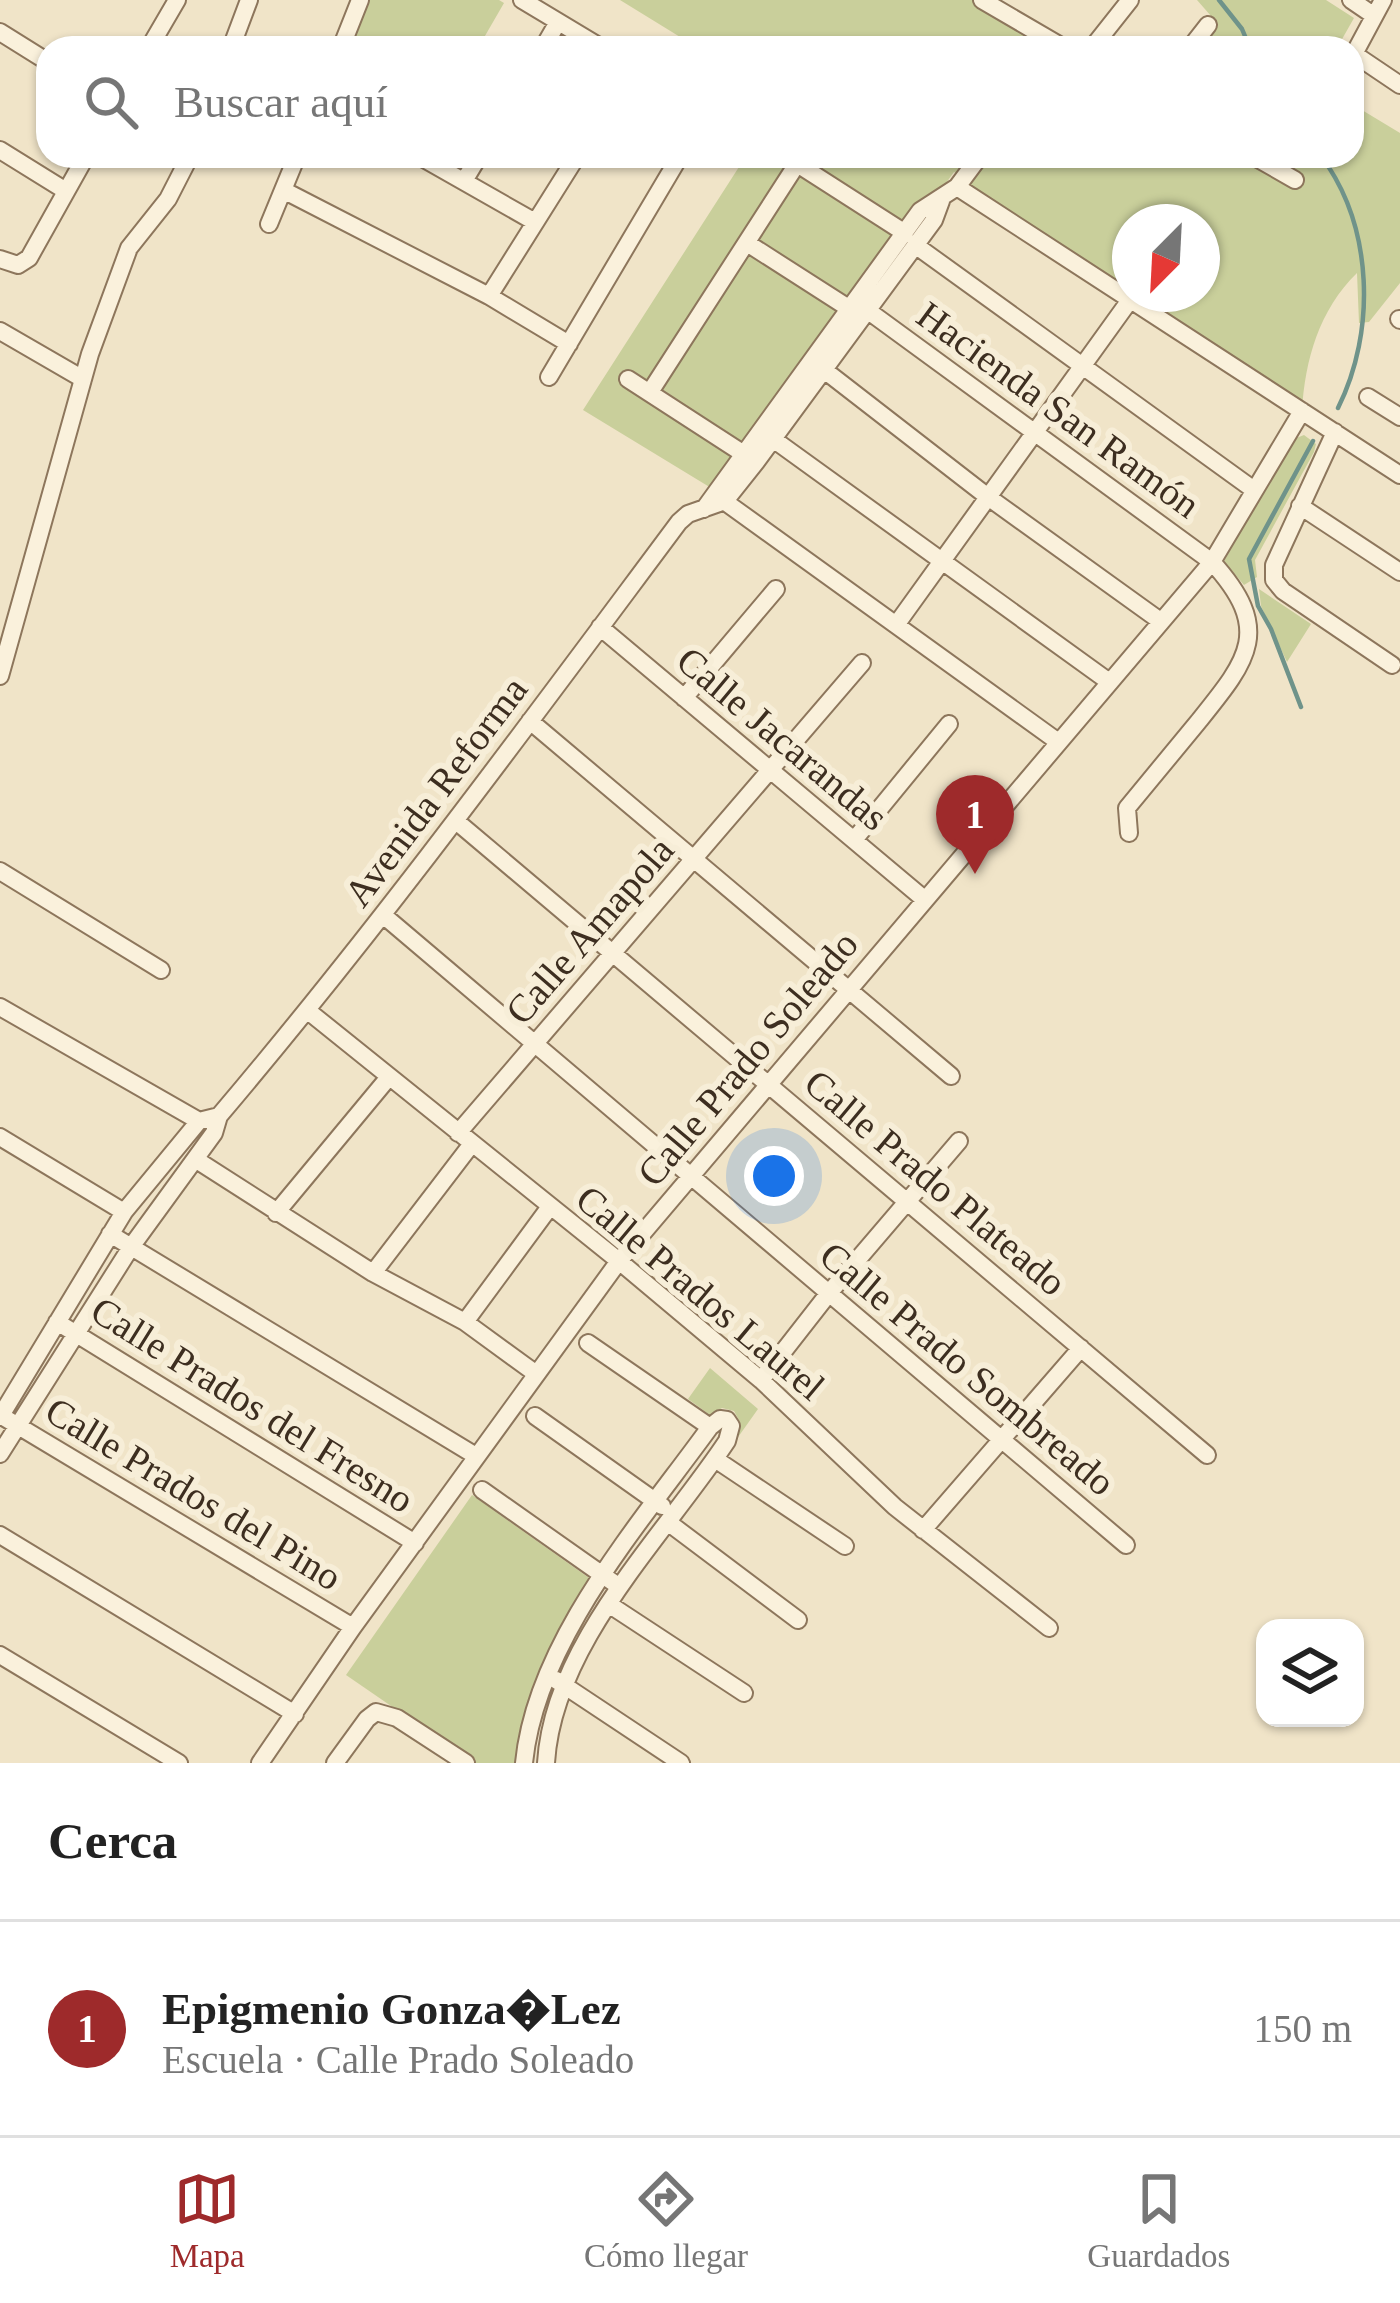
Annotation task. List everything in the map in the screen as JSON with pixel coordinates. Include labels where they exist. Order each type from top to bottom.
[{"type":"street","points":[[236,36],[249,0]]},
{"type":"street","points":[[346,36],[360,0]]},
{"type":"street","points":[[522,0],[582,36]]},
{"type":"street","points":[[982,0],[1011,7],[1047,36]]},
{"type":"street","points":[[1102,36],[1130,0]]},
{"type":"street","points":[[1351,0],[1378,8],[1363,36]]},
{"type":"street","points":[[154,36],[169,3]]},
{"type":"street","points":[[550,36],[558,22]]},
{"type":"street","points":[[1199,36],[1208,25]]},
{"type":"street","points":[[0,32],[36,54]]},
{"type":"street","points":[[1364,61],[1400,85]]},
{"type":"street","points":[[0,150],[66,191]]},
{"type":"street","points":[[0,259],[18,266],[29,258],[79,168]]},
{"type":"street","points":[[0,676],[83,380],[129,248],[167,199],[184,168]]},
{"type":"street","points":[[269,224],[292,168]]},
{"type":"street","points":[[441,168],[536,222]]},
{"type":"street","points":[[464,181],[472,168]]},
{"type":"street","points":[[489,296],[570,168]]},
{"type":"street","points":[[549,376],[673,168]]},
{"type":"street","points":[[650,392],[747,243],[787,168]]},
{"type":"street","points":[[803,168],[910,239],[1254,490]]},
{"type":"street","name":"Avenida Reforma","points":[[5,1418],[76,1332],[214,1133],[219,1116],[383,915],[679,522],[714,501],[750,458],[910,239],[934,220],[941,201],[971,168]]},
{"type":"street","points":[[1274,168],[1295,180]]},
{"type":"street","points":[[957,188],[1112,287]]},
{"type":"street","points":[[283,190],[489,296],[569,344]]},
{"type":"street","name":"Hacienda San Ramón","points":[[747,243],[859,310],[1036,430],[1211,562],[1239,597],[1246,617],[1246,659],[1127,808],[1129,833]]},
{"type":"street","points":[[896,625],[1121,312]]},
{"type":"street","points":[[1150,312],[1400,475]]},
{"type":"street","points":[[0,331],[83,380]]},
{"type":"street","points":[[819,366],[1159,620]]},
{"type":"street","name":"Avenida Reforma","points":[[750,458],[773,439],[819,366]]},
{"type":"street","points":[[628,379],[750,458]]},
{"type":"street","points":[[1368,397],[1400,417]]},
{"type":"street","name":"Calle Prado Soleado","points":[[260,1763],[619,1261],[1211,562],[1302,411]]},
{"type":"street","points":[[1335,432],[1274,565],[1274,580],[1283,591],[1392,665]]},
{"type":"street","points":[[773,439],[1108,681]]},
{"type":"street","points":[[714,501],[1058,741]]},
{"type":"street","points":[[1300,506],[1400,572]]},
{"type":"street","points":[[684,698],[776,589]]},
{"type":"street","name":"Calle Jacarandas","points":[[600,627],[924,899]]},
{"type":"street","name":"Calle Amapola","points":[[374,1273],[535,1043],[862,663]]},
{"type":"street","points":[[530,721],[951,1076]]},
{"type":"street","points":[[854,840],[949,724]]},
{"type":"street","name":"Calle Prado Plateado","points":[[456,820],[1207,1455]]},
{"type":"street","points":[[0,871],[161,970]]},
{"type":"street","name":"Calle Prado Sombreado","points":[[383,915],[1126,1545]]},
{"type":"street","points":[[0,1007],[199,1121],[219,1116]]},
{"type":"street","name":"Calle Prados Laurel","points":[[308,1011],[619,1261],[761,1380],[923,1530],[1049,1628]]},
{"type":"street","points":[[276,1213],[388,1077]]},
{"type":"street","name":"Avenida Reforma","points":[[0,1454],[5,1418],[57,1322],[124,1212],[199,1121]]},
{"type":"street","points":[[0,1137],[124,1212]]},
{"type":"street","points":[[761,1380],[959,1141]]},
{"type":"street","points":[[195,1160],[374,1273],[465,1322],[536,1373]]},
{"type":"street","points":[[465,1322],[549,1208]]},
{"type":"street","points":[[110,1234],[476,1456]]},
{"type":"street","name":"Calle Prados del Fresno","points":[[57,1322],[415,1543]]},
{"type":"street","points":[[588,1343],[710,1427]]},
{"type":"street","points":[[923,1530],[1081,1348]]},
{"type":"street","points":[[535,1416],[656,1502],[798,1620]]},
{"type":"street","name":"Calle Prados del Pino","points":[[5,1418],[353,1627]]},
{"type":"street","points":[[524,1763],[532,1708],[560,1644],[710,1427],[727,1420],[731,1426],[716,1459],[590,1634],[553,1714],[546,1763]]},
{"type":"street","points":[[716,1459],[845,1546]]},
{"type":"street","points":[[482,1490],[622,1588]]},
{"type":"street","points":[[0,1535],[295,1714]]},
{"type":"street","points":[[610,1606],[744,1693]]},
{"type":"street","points":[[0,1655],[179,1763]]},
{"type":"street","points":[[546,1675],[681,1763]]},
{"type":"street","points":[[335,1763],[376,1712],[398,1718],[466,1763]]},
{"type":"green space","points":[[369,0],[504,3],[485,36],[356,36]]},
{"type":"green space","points":[[620,0],[983,0],[1044,36],[678,36]]},
{"type":"green space","points":[[1197,0],[1326,0],[1354,18],[1344,36],[1212,36],[1218,24]]},
{"type":"green space","points":[[1364,111],[1400,133],[1400,283],[1369,322],[1359,323],[1357,273],[1344,287],[1316,337],[1302,411],[1150,312],[1220,312],[1220,204],[1112,204],[1112,288],[957,187],[964,178],[954,172],[721,494],[583,410],[738,168],[1263,168],[1296,188],[1302,174],[1293,168],[1364,168]]},
{"type":"green space","points":[[1304,435],[1316,444],[1314,452],[1255,560],[1257,577],[1244,585],[1224,561],[1294,439]]},
{"type":"green space","points":[[1259,589],[1311,624],[1287,662],[1261,606]]},
{"type":"green space","points":[[710,1368],[758,1409],[736,1440],[740,1422],[734,1411],[722,1408],[710,1415],[688,1399]]},
{"type":"green space","points":[[472,1495],[592,1580],[533,1690],[517,1763],[474,1763],[346,1675]]},
{"type":"waterway","points":[[1219,0],[1245,36]]},
{"type":"waterway","points":[[1329,168],[1351,215],[1364,280],[1359,347],[1338,408]]},
{"type":"waterway","points":[[1301,707],[1258,606],[1249,559],[1313,441]]},
{"type":"place","name":"Epigmenio Gonza�Lez","points":[[975,874]]}]
